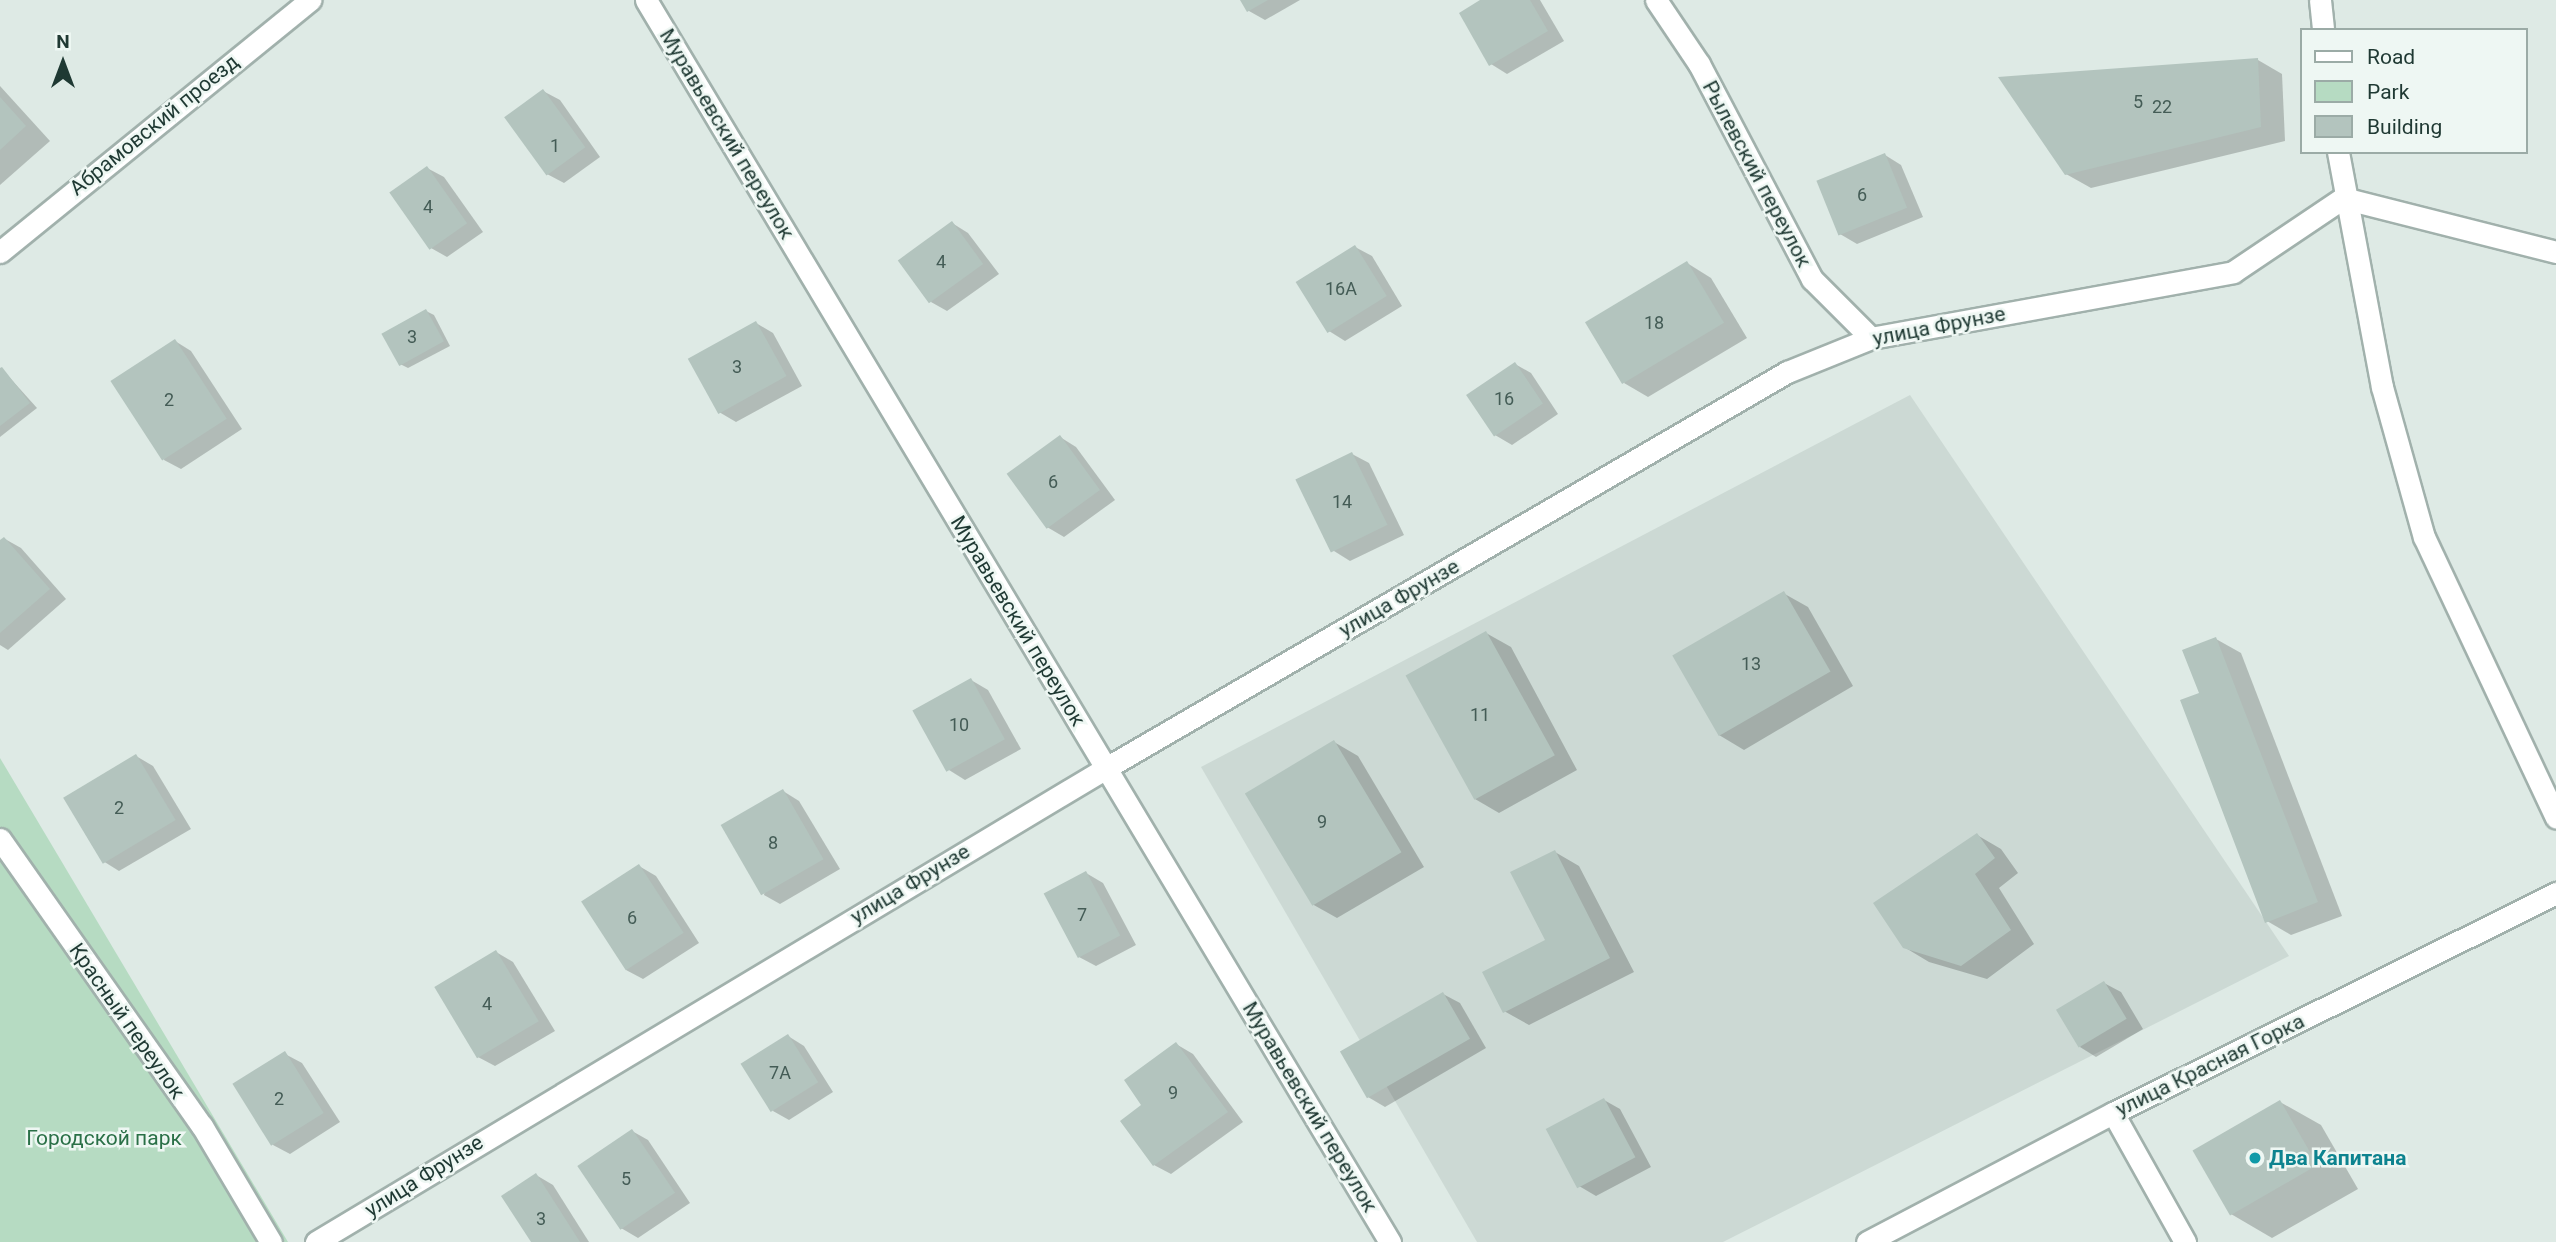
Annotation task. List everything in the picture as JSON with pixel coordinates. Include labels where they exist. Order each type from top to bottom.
[{"type":"street","name":"Абрамовский проезд","points":[[0,252],[310,0]]},
{"type":"street","name":"Муравьевский переулок","points":[[646,0],[1390,1242]]},
{"type":"street","name":"Рылевский переулок","points":[[1656,0],[1699,64],[1812,279],[1871,338]]},
{"type":"street","points":[[2320,0],[2323,28]]},
{"type":"street","points":[[2338,154],[2343,198],[2382,387],[2424,537],[2556,817]]},
{"type":"street","name":"улица Фрунзе","points":[[316,1242],[1106,768],[1787,372],[1871,338],[2232,272],[2343,198]]},
{"type":"street","points":[[2343,198],[2556,252]]},
{"type":"street","name":"Красный переулок","points":[[0,839],[202,1126],[271,1242]]},
{"type":"street","name":"улица Красная Горка","points":[[1867,1242],[2113,1113],[2556,893]]},
{"type":"street","points":[[2113,1113],[2185,1242]]},
{"type":"shaded area","points":[[1910,395],[2289,956],[1723,1242],[1477,1242],[1201,767]]},
{"type":"green space","name":"Городской парк","points":[[0,758],[288,1242],[0,1242]]},
{"type":"building","points":[[1240,0],[1268,0],[1247,12]]},
{"type":"building","points":[[1480,0],[1530,0],[1548,31],[1489,66],[1459,13]]},
{"type":"building","points":[[2258,58],[2261,127],[2065,175],[1998,77]]},
{"type":"building","points":[[543,89],[585,147],[546,175],[504,117]]},
{"type":"building","points":[[0,97],[26,126],[0,150]]},
{"type":"building","points":[[1885,153],[1907,208],[1838,235],[1816,181]]},
{"type":"building","points":[[427,166],[467,223],[429,250],[389,192]]},
{"type":"building","points":[[952,221],[983,264],[929,303],[898,260]]},
{"type":"building","points":[[1355,245],[1387,296],[1327,333],[1296,282]]},
{"type":"building","points":[[1687,261],[1724,323],[1622,384],[1585,322]]},
{"type":"building","points":[[426,309],[444,341],[399,366],[381,334]]},
{"type":"building","points":[[756,321],[787,376],[718,414],[688,359]]},
{"type":"building","points":[[175,339],[227,419],[162,461],[110,381]]},
{"type":"building","points":[[1515,362],[1543,403],[1494,436],[1466,395]]},
{"type":"building","points":[[2,367],[30,403],[0,426],[0,368]]},
{"type":"building","points":[[1060,435],[1100,490],[1047,529],[1007,474]]},
{"type":"building","points":[[1352,452],[1388,525],[1331,552],[1295,480]]},
{"type":"building","points":[[4,537],[50,589],[0,633],[0,540]]},
{"type":"building","points":[[1784,591],[1830,672],[1719,736],[1672,656]]},
{"type":"building","points":[[1486,631],[1555,755],[1474,800],[1406,676]]},
{"type":"building","points":[[2216,637],[2318,902],[2265,923],[2180,700],[2199,693],[2182,650]]},
{"type":"building","points":[[971,678],[1005,739],[946,772],[912,710]]},
{"type":"building","points":[[1334,740],[1401,852],[1312,906],[1245,794]]},
{"type":"building","points":[[136,754],[176,820],[103,864],[63,798]]},
{"type":"building","points":[[783,789],[823,859],[761,895],[721,825]]},
{"type":"building","points":[[1977,833],[1995,858],[1975,874],[2011,930],[1961,966],[1903,948],[1873,903]]},
{"type":"building","points":[[1555,850],[1610,958],[1503,1013],[1482,972],[1545,940],[1510,872]]},
{"type":"building","points":[[639,864],[684,933],[626,970],[581,902]]},
{"type":"building","points":[[1086,871],[1120,935],[1078,958],[1044,894]]},
{"type":"building","points":[[496,950],[539,1021],[477,1058],[434,987]]},
{"type":"building","points":[[2104,981],[2127,1019],[2079,1048],[2056,1010]]},
{"type":"building","points":[[1443,992],[1470,1039],[1367,1098],[1340,1052]]},
{"type":"building","points":[[788,1034],[818,1082],[771,1112],[741,1064]]},
{"type":"building","points":[[1176,1042],[1228,1112],[1153,1166],[1120,1121],[1141,1105],[1124,1080]]},
{"type":"building","points":[[285,1051],[324,1113],[271,1146],[232,1084]]},
{"type":"building","points":[[1604,1098],[1635,1157],[1577,1188],[1546,1129]]},
{"type":"building","name":"Два Капитана","points":[[2280,1100],[2318,1165],[2230,1215],[2193,1150]]},
{"type":"building","points":[[632,1129],[675,1193],[620,1230],[577,1166]]},
{"type":"building","points":[[536,1173],[580,1242],[531,1242],[501,1196]]},
{"type":"place","name":"Два Капитана","points":[[2255,1158]]}]
